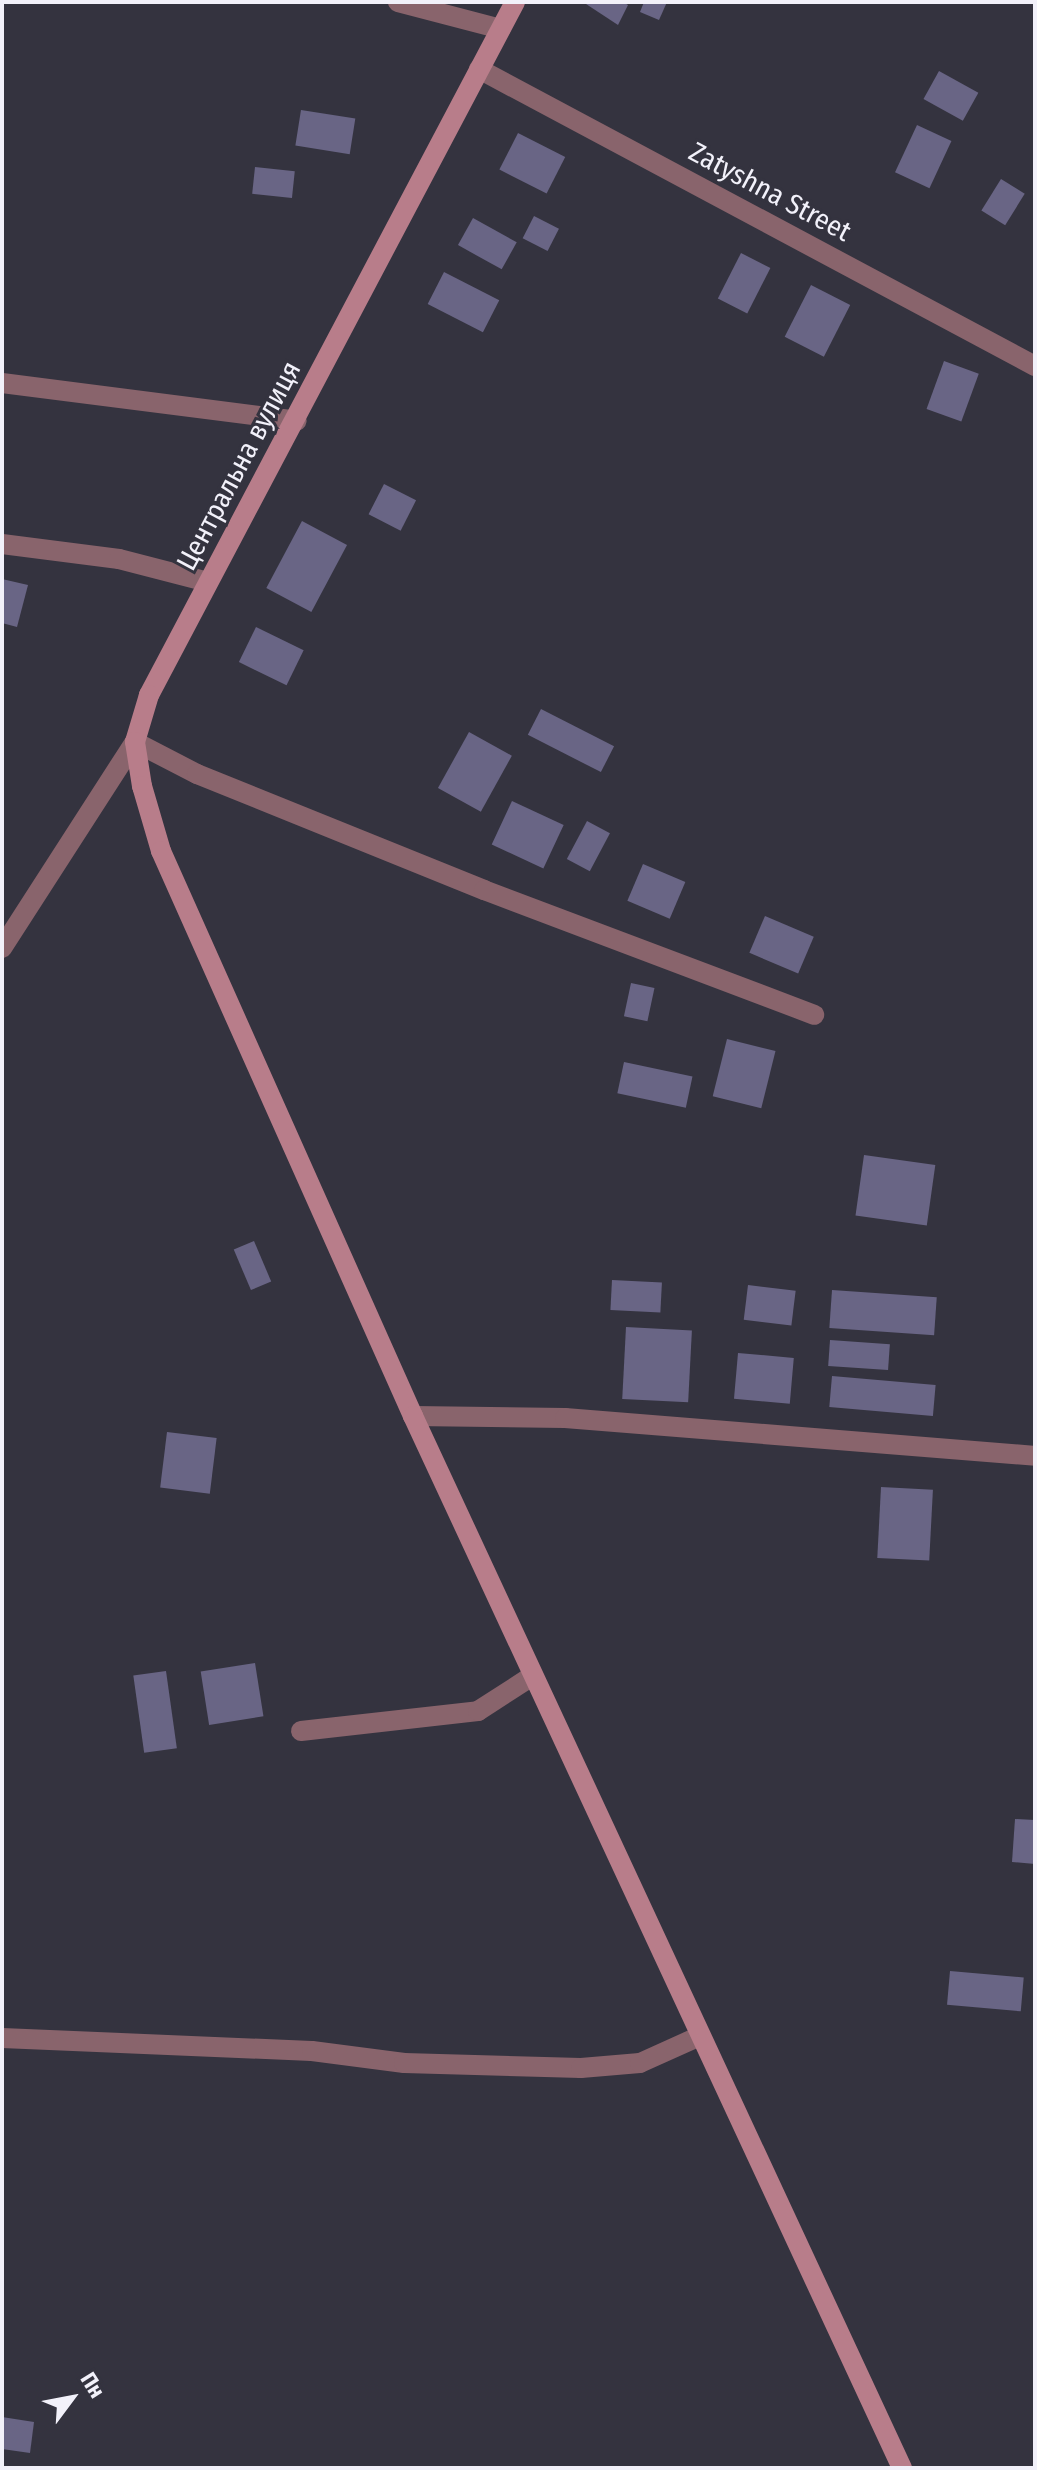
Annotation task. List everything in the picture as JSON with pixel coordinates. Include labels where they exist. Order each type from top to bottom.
[{"type":"street","points":[[398,2],[501,29]]},
{"type":"street","name":"Центральна вулиця","points":[[2,948],[135,742],[149,695],[297,421],[515,2]]},
{"type":"street","name":"Zatyshna Street","points":[[479,69],[1035,366]]},
{"type":"street","points":[[2,383],[297,421]]},
{"type":"street","points":[[2,544],[119,559],[208,582]]},
{"type":"street","points":[[135,742],[197,774],[484,890],[814,1015]]},
{"type":"street","points":[[135,742],[161,851],[532,1676],[902,2468]]},
{"type":"street","points":[[413,1416],[565,1418],[1035,1456]]},
{"type":"street","points":[[301,1731],[478,1711],[532,1676]]},
{"type":"street","points":[[2,2038],[312,2051],[404,2063],[581,2068],[640,2063],[700,2036]]},
{"type":"building","points":[[583,2],[623,2],[628,5],[618,25]]},
{"type":"building","points":[[644,2],[667,2],[659,20],[640,12]]},
{"type":"building","points":[[939,71],[978,93],[963,121],[923,99]]},
{"type":"building","points":[[301,110],[355,119],[350,154],[295,146]]},
{"type":"building","points":[[917,125],[951,141],[929,188],[895,172]]},
{"type":"building","points":[[518,133],[565,157],[547,194],[499,170]]},
{"type":"building","points":[[255,167],[295,171],[292,198],[252,194]]},
{"type":"building","points":[[1001,179],[1025,194],[1005,225],[981,210]]},
{"type":"building","points":[[534,216],[559,229],[548,251],[523,238]]},
{"type":"building","points":[[473,218],[517,242],[502,269],[458,245]]},
{"type":"building","points":[[741,253],[770,268],[747,313],[718,298]]},
{"type":"building","points":[[444,272],[499,300],[483,332],[428,304]]},
{"type":"building","points":[[811,285],[850,305],[824,357],[785,337]]},
{"type":"building","points":[[944,361],[979,374],[961,422],[927,409]]},
{"type":"building","points":[[384,484],[416,500],[401,531],[369,514]]},
{"type":"building","points":[[302,521],[347,545],[311,612],[266,588]]},
{"type":"building","points":[[2,579],[28,585],[17,627],[2,623]]},
{"type":"building","points":[[256,627],[304,650],[287,685],[239,662]]},
{"type":"building","points":[[541,709],[614,746],[601,772],[528,735]]},
{"type":"building","points":[[469,732],[512,756],[481,812],[438,788]]},
{"type":"building","points":[[512,801],[564,825],[543,869],[492,845]]},
{"type":"building","points":[[587,821],[610,833],[590,871],[567,859]]},
{"type":"building","points":[[643,864],[685,882],[670,919],[627,901]]},
{"type":"building","points":[[765,916],[814,937],[798,974],[749,953]]},
{"type":"building","points":[[631,983],[654,988],[647,1021],[624,1016]]},
{"type":"building","points":[[727,1039],[776,1051],[761,1108],[713,1096]]},
{"type":"building","points":[[624,1062],[692,1077],[686,1108],[617,1093]]},
{"type":"building","points":[[864,1155],[935,1165],[927,1225],[856,1215]]},
{"type":"building","points":[[254,1241],[271,1282],[251,1290],[234,1250]]},
{"type":"building","points":[[612,1280],[662,1283],[660,1313],[610,1310]]},
{"type":"building","points":[[748,1285],[796,1291],[791,1326],[744,1320]]},
{"type":"building","points":[[832,1290],[937,1297],[934,1335],[829,1328]]},
{"type":"building","points":[[626,1327],[692,1330],[688,1402],[622,1399]]},
{"type":"building","points":[[830,1340],[890,1344],[888,1370],[828,1366]]},
{"type":"building","points":[[738,1353],[794,1358],[790,1404],[734,1399]]},
{"type":"building","points":[[832,1376],[936,1385],[933,1416],[829,1407]]},
{"type":"building","points":[[167,1432],[217,1438],[210,1494],[160,1488]]},
{"type":"building","points":[[881,1487],[933,1490],[929,1561],[877,1558]]},
{"type":"building","points":[[255,1663],[263,1716],[209,1725],[201,1672]]},
{"type":"building","points":[[166,1671],[177,1748],[144,1753],[133,1676]]},
{"type":"building","points":[[1015,1819],[1035,1820],[1035,1864],[1012,1862]]},
{"type":"building","points":[[950,1971],[1024,1977],[1021,2011],[947,2005]]},
{"type":"building","points":[[2,2417],[34,2422],[30,2453],[2,2449]]}]
